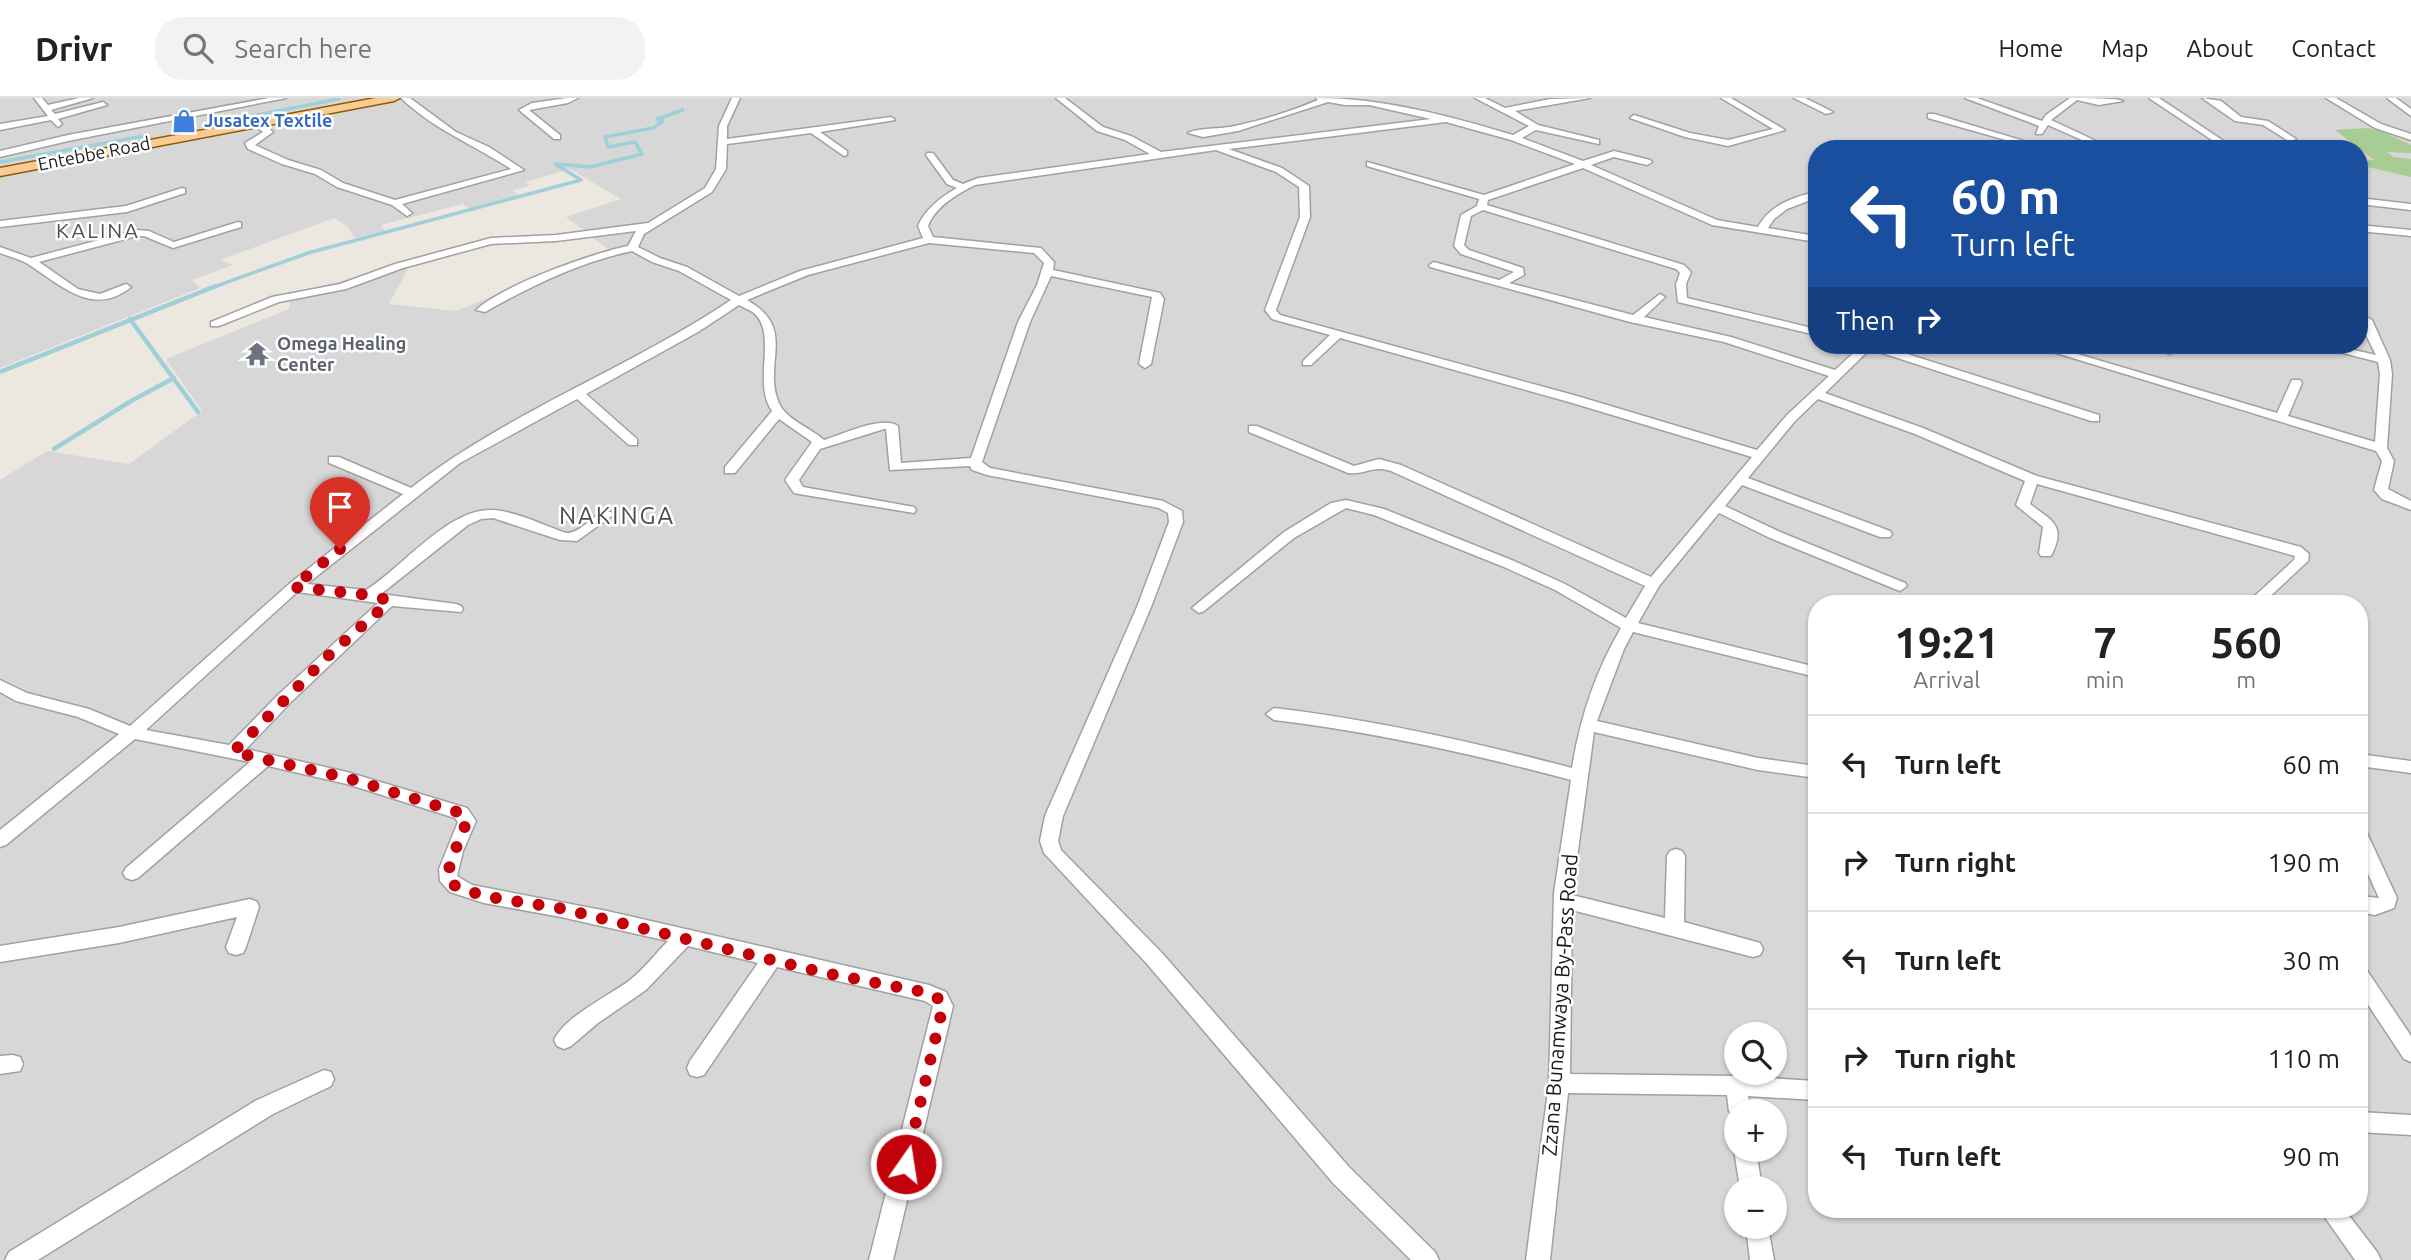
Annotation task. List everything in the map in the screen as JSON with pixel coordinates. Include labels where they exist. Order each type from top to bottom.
[{"type":"main road","name":"Entebbe Road","points":[[0,165],[360,98]]},
{"type":"main road","name":"Entebbe Road","points":[[0,172],[394,98]]},
{"type":"street","points":[[38,98],[68,138]]},
{"type":"street","points":[[47,108],[89,98]]},
{"type":"street","points":[[0,154],[68,138],[282,98]]},
{"type":"street","points":[[256,123],[269,132],[249,143],[251,147],[285,162],[318,172],[355,190],[396,203],[519,170],[486,149],[453,134],[405,98]]},
{"type":"street","points":[[556,137],[523,110],[536,104],[556,105],[574,98]]},
{"type":"street","points":[[633,248],[640,232],[709,190],[721,169],[723,126],[736,98]]},
{"type":"street","points":[[1060,98],[1100,130],[1128,138],[1159,155]]},
{"type":"street","points":[[1479,98],[1534,127],[1596,142]]},
{"type":"street","points":[[1505,111],[1564,99],[1586,98]]},
{"type":"street","points":[[1634,118],[1688,135],[1730,143],[1781,130],[1725,98]]},
{"type":"street","points":[[1798,98],[1829,112]]},
{"type":"street","points":[[1969,98],[2088,140]]},
{"type":"street","points":[[2032,140],[2045,123],[2073,98],[2099,103],[2119,101]]},
{"type":"street","points":[[2153,98],[2218,140]]},
{"type":"street","points":[[2206,98],[2218,103],[2241,120],[2265,123],[2292,139]]},
{"type":"street","points":[[2330,98],[2378,126],[2411,137]]},
{"type":"street","points":[[2391,98],[2411,113]]},
{"type":"street","points":[[1192,133],[1208,136],[1292,113],[1323,99],[1369,103],[1448,119],[1514,138],[1582,164],[1704,218],[1761,232],[1808,238]]},
{"type":"street","points":[[200,101],[211,111]]},
{"type":"street","points":[[0,127],[54,118],[103,105]]},
{"type":"street","points":[[1931,116],[2009,140]]},
{"type":"street","points":[[929,240],[924,221],[963,187],[991,179],[1448,119]]},
{"type":"street","points":[[723,142],[891,120]]},
{"type":"street","points":[[1514,138],[1534,127]]},
{"type":"street","points":[[812,130],[844,153]]},
{"type":"street","points":[[1218,148],[1279,170],[1304,187],[1305,217],[1270,310],[1276,317],[1339,332],[1759,455]]},
{"type":"street","points":[[1499,284],[1520,273],[1519,270],[1465,252],[1459,246],[1466,215],[1483,202],[1617,153],[1647,162]]},
{"type":"street","points":[[930,155],[950,182],[963,187]]},
{"type":"street","points":[[1370,164],[1680,267],[1686,272],[1681,284],[1682,300],[1808,330]]},
{"type":"street","points":[[0,224],[127,209],[182,191]]},
{"type":"street","points":[[1761,232],[1766,219],[1783,206],[1808,198]]},
{"type":"street","points":[[2368,202],[2411,207]]},
{"type":"street","points":[[396,203],[395,205],[407,213]]},
{"type":"street","points":[[30,261],[137,233],[145,233],[173,245],[238,225]]},
{"type":"street","points":[[215,324],[276,299],[342,286],[430,257],[491,241],[566,237],[650,226]]},
{"type":"street","points":[[2368,229],[2411,233]]},
{"type":"street","points":[[0,840],[132,733],[293,587],[411,492],[481,444],[694,330],[738,300],[804,273],[929,240],[1037,250],[1049,262],[1047,272],[1025,321],[976,462],[977,467],[1136,498],[1175,511],[1176,522],[1144,607],[1054,816],[1049,841],[1053,852],[1155,958],[1341,1175],[1427,1260]]},
{"type":"street","points":[[481,310],[503,296],[612,251],[633,248],[682,269],[752,305],[768,323],[772,345],[768,373],[774,405],[778,412],[817,438],[818,446]]},
{"type":"street","points":[[0,250],[30,261],[74,291],[101,297],[126,287]]},
{"type":"street","points":[[1434,265],[1634,320],[1727,339],[1838,375]]},
{"type":"street","points":[[1047,272],[1156,295],[1159,299],[1145,364]]},
{"type":"street","points":[[1634,320],[1660,297]]},
{"type":"street","points":[[2368,324],[2384,360],[2386,374],[2381,448],[2388,461],[2381,491],[2411,506]]},
{"type":"street","points":[[1307,363],[1339,332]]},
{"type":"street","name":"Zzana Bunamwaya By-Pass Road","points":[[1538,1260],[1559,1083],[1563,901],[1587,725],[1616,649],[1653,584],[1791,418],[1859,354]]},
{"type":"street","points":[[1896,354],[2095,418]]},
{"type":"street","points":[[2066,354],[2381,448]]},
{"type":"street","points":[[2358,354],[2384,360]]},
{"type":"street","points":[[2281,419],[2296,383]]},
{"type":"street","points":[[578,393],[633,442]]},
{"type":"street","points":[[1817,394],[1919,430],[2032,479],[2127,502],[2296,550],[2302,554],[2301,561],[2263,595]]},
{"type":"street","points":[[730,470],[778,412]]},
{"type":"street","points":[[909,510],[799,491],[792,480],[818,446],[883,425],[892,426],[895,467],[976,462]]},
{"type":"street","points":[[1253,429],[1353,470],[1379,463],[1396,468],[1653,584]]},
{"type":"street","points":[[334,460],[411,492]]},
{"type":"street","points":[[1739,479],[1885,534]]},
{"type":"street","points":[[2032,479],[2023,505],[2049,522],[2053,532],[2046,553]]},
{"type":"street","points":[[1199,608],[1289,535],[1336,506],[1346,503],[1379,512],[1509,564],[1560,587],[1629,626],[1808,671]]},
{"type":"street","points":[[1717,507],[1775,535],[1900,586]]},
{"type":"street","points":[[369,595],[386,586],[467,520],[493,514],[565,537],[577,537],[607,515]]},
{"type":"street","points":[[293,587],[369,595],[389,601],[456,609]]},
{"type":"street","points":[[233,752],[300,683],[389,601]]},
{"type":"street","points":[[0,685],[22,697],[83,713],[132,733],[347,778],[461,813],[467,821],[447,872],[451,884],[483,896],[559,908],[825,973],[929,993],[939,999],[943,1006],[881,1260]]},
{"type":"street","points":[[1274,714],[1333,721],[1477,749],[1581,776]]},
{"type":"street","points":[[1587,725],[1758,764],[1808,771]]},
{"type":"street","points":[[132,873],[265,759]]},
{"type":"street","points":[[2368,761],[2411,767]]},
{"type":"street","points":[[2368,854],[2388,898],[2387,903],[2381,906],[2368,905]]},
{"type":"street","points":[[1674,927],[1676,856]]},
{"type":"street","points":[[1563,901],[1754,949]]},
{"type":"street","points":[[0,954],[120,935],[250,907],[236,947]]},
{"type":"street","points":[[565,1040],[591,1017],[639,984],[684,937]]},
{"type":"street","points":[[697,1068],[772,959]]},
{"type":"street","points":[[2368,988],[2411,1053]]},
{"type":"street","points":[[17,1260],[265,1107],[324,1079]]},
{"type":"street","points":[[1559,1083],[1736,1086],[1808,1090]]},
{"type":"street","points":[[1736,1086],[1738,1099]]},
{"type":"street","points":[[2368,1123],[2411,1125]]},
{"type":"street","points":[[2337,1218],[2369,1260]]},
{"type":"street","points":[[1759,1239],[1762,1260]]},
{"type":"shaded area","points":[[0,98],[2411,98],[2411,1260],[0,1260],[0,480],[47,451],[129,464],[202,411],[166,359],[289,309],[291,294],[411,263],[389,304],[456,311],[608,249],[566,217],[621,199],[570,169],[526,182],[529,186],[513,190],[518,197],[471,210],[463,204],[381,225],[385,231],[355,238],[348,227],[334,218],[220,260],[233,265],[192,280],[200,288],[0,368]]},
{"type":"shaded area","points":[[2368,154],[2378,162],[2368,161]]},
{"type":"green space","points":[[2335,130],[2379,130],[2411,145],[2411,153],[2387,152],[2393,157],[2411,159],[2411,177],[2368,167],[2368,160],[2374,160],[2368,155],[2368,140],[2348,140]]},
{"type":"waterway","points":[[226,121],[339,99]]},
{"type":"waterway","points":[[211,288],[308,253],[581,180],[555,164],[590,167],[642,154],[635,142],[608,147],[605,137],[653,128],[663,121],[657,119],[683,110]]},
{"type":"waterway","points":[[209,124],[218,123]]},
{"type":"waterway","points":[[0,162],[144,136]]},
{"type":"waterway","points":[[131,320],[216,286]]},
{"type":"waterway","points":[[0,372],[131,320]]},
{"type":"waterway","points":[[131,320],[173,378]]},
{"type":"waterway","points":[[54,449],[173,378]]},
{"type":"waterway","points":[[173,378],[198,412]]},
{"type":"place","name":"Jusatex Textile","points":[[184,121]]},
{"type":"place","name":"Omega Healing Center","points":[[257,354]]},
{"type":"district","name":"KALINA","points":[[98,231]]},
{"type":"district","name":"NAKINGA","points":[[617,516]]},
{"type":"route","points":[[340,549],[293,587],[369,595],[387,600],[388,603],[330,654],[233,752],[347,778],[461,813],[467,821],[447,872],[448,878],[451,884],[483,896],[559,908],[825,973],[929,993],[939,999],[943,1006],[906,1164]]}]
